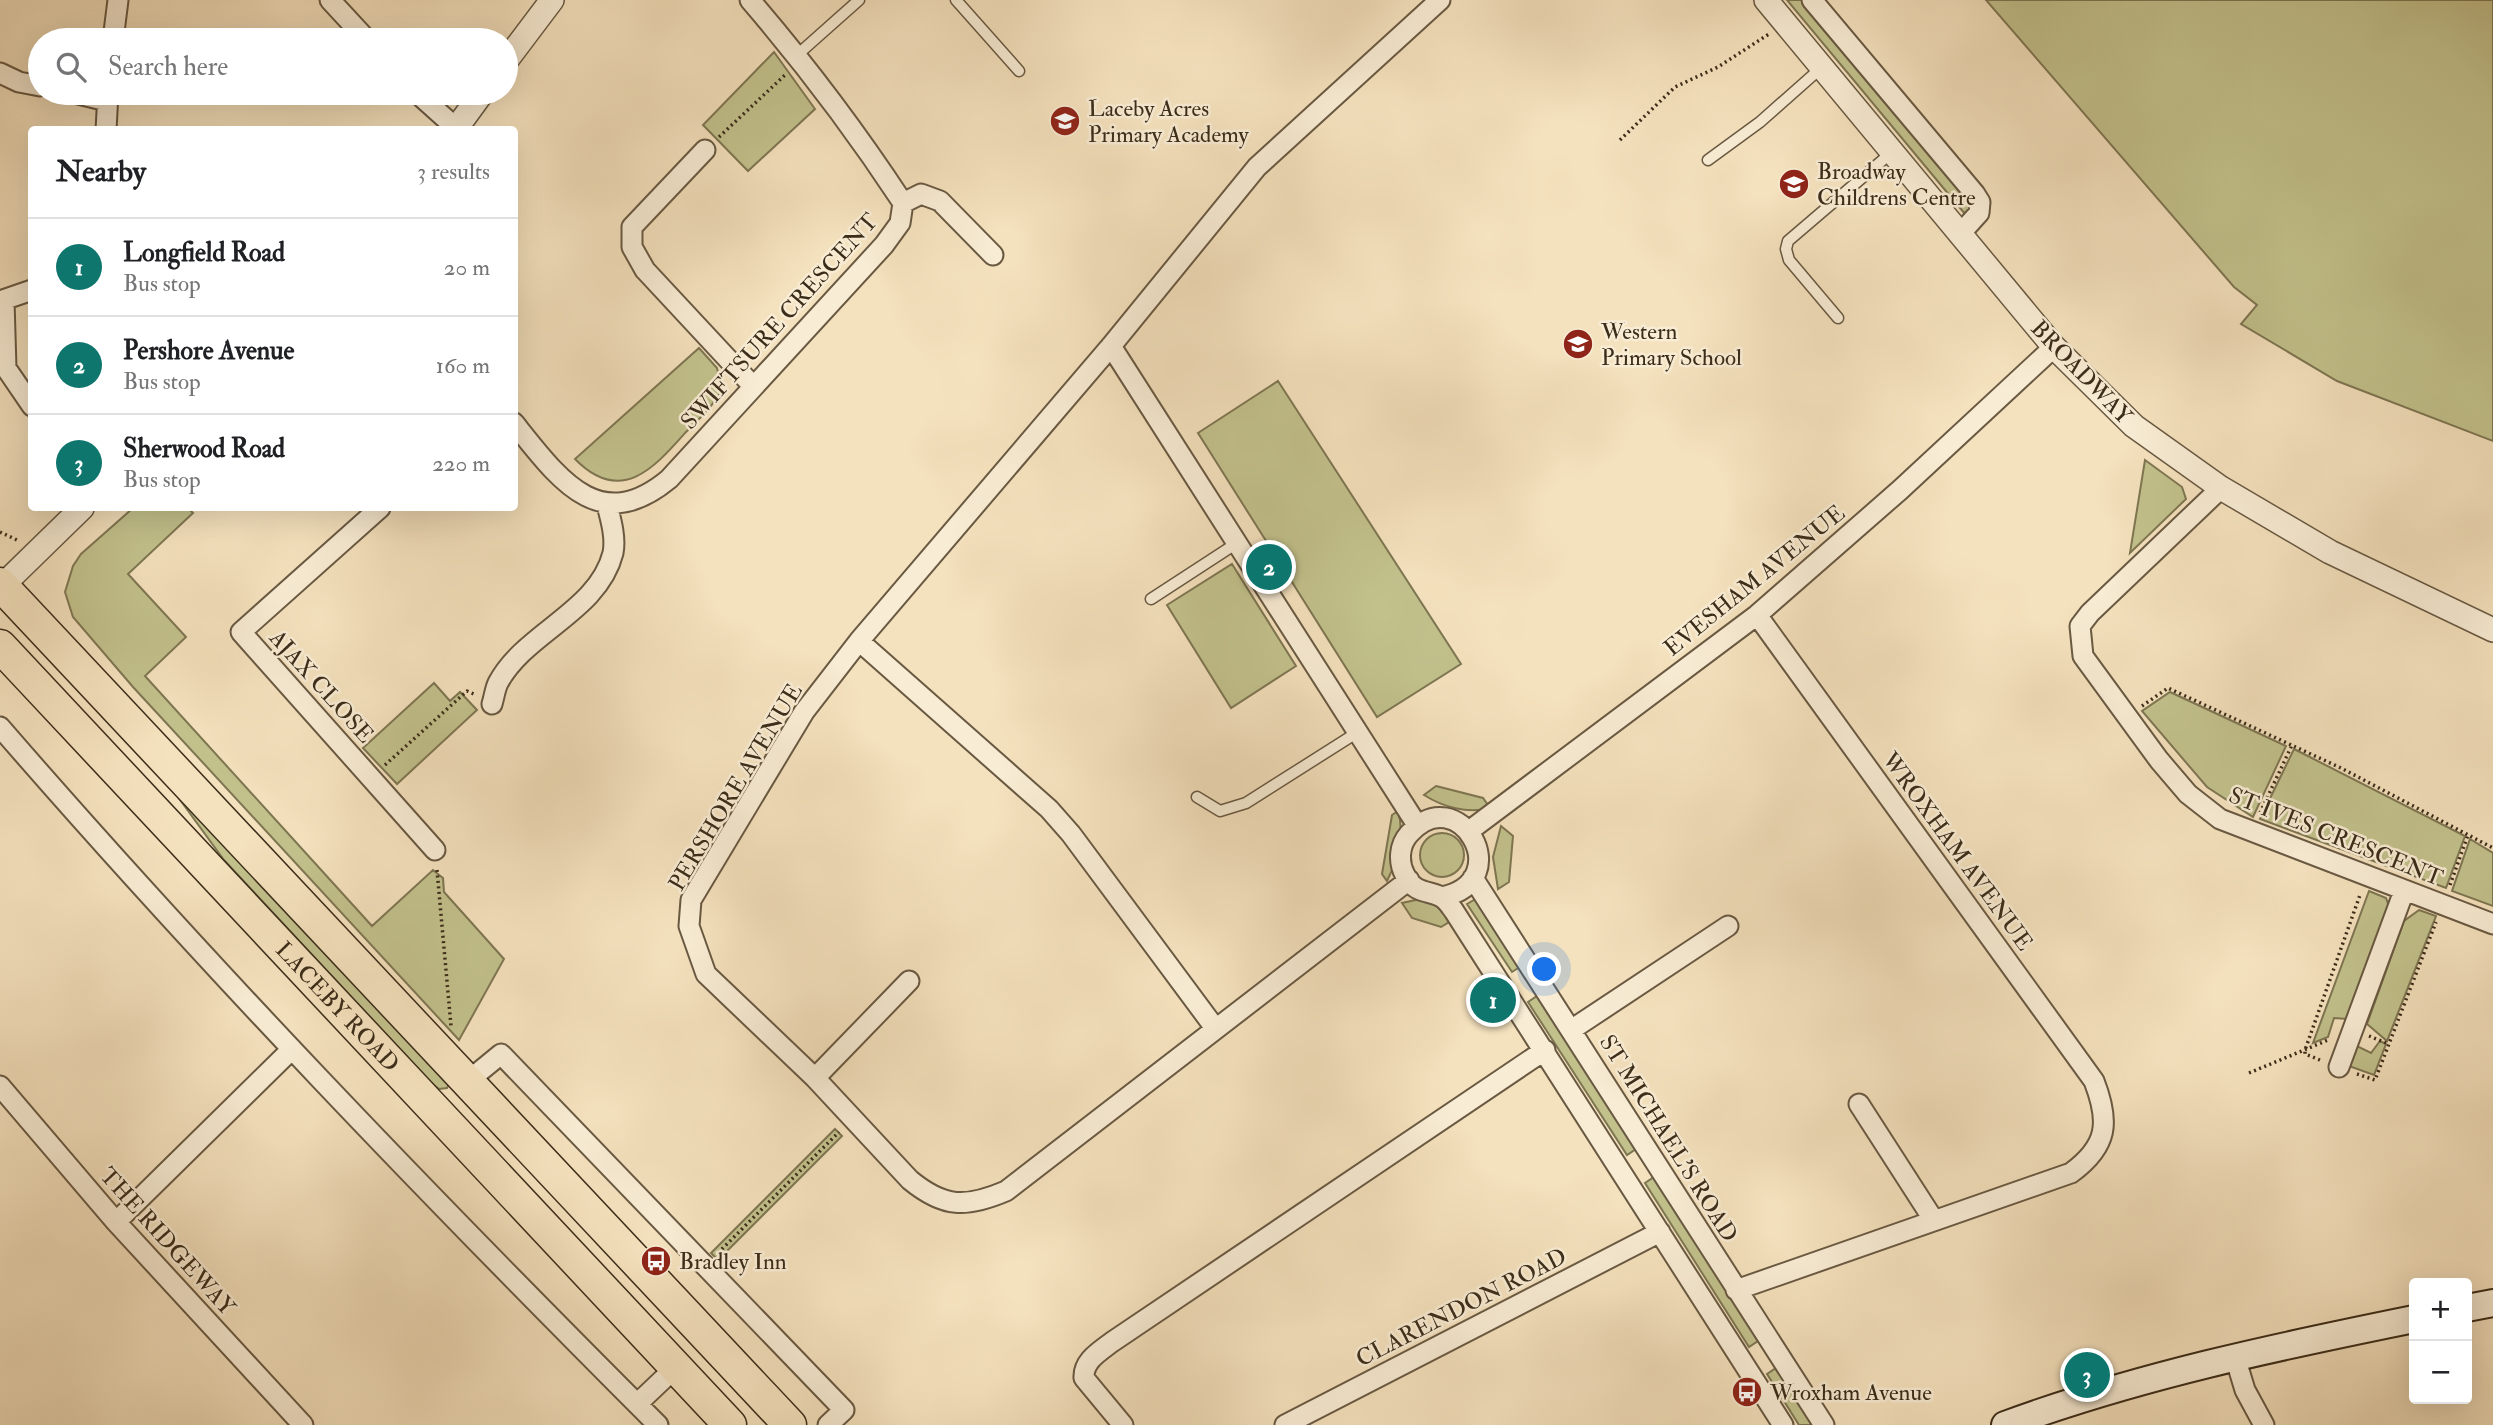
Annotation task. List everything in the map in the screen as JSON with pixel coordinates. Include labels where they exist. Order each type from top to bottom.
[{"type":"highway","name":"LACEBY ROAD","points":[[1,586],[790,1425]]},
{"type":"highway","name":"LACEBY ROAD","points":[[0,646],[730,1425]]},
{"type":"main road","points":[[2472,1307],[2493,1303]]},
{"type":"main road","points":[[2006,1425],[2074,1400],[2235,1357],[2409,1320]]},
{"type":"street","points":[[114,28],[118,0]]},
{"type":"street","points":[[330,0],[356,28]]},
{"type":"street","points":[[518,45],[552,0]]},
{"type":"street","name":"SWIFTSURE CRESCENT","points":[[607,505],[628,504],[651,494],[669,479],[884,245],[900,223],[903,203],[796,56],[750,0]]},
{"type":"street","name":"PERSHORE AVENUE","points":[[1409,880],[1006,1191],[977,1203],[947,1202],[925,1193],[815,1078],[706,974],[689,926],[691,900],[804,712],[859,641],[1111,346],[1256,167],[1440,0]]},
{"type":"street","name":"BROADWAY","points":[[1766,0],[2054,347],[2134,426],[2221,488],[2330,552],[2493,629]]},
{"type":"street","points":[[1812,0],[1975,194],[1979,213],[1960,234]]},
{"type":"street","points":[[0,73],[28,84]]},
{"type":"street","points":[[106,126],[107,105]]},
{"type":"street","points":[[430,105],[452,126]]},
{"type":"street","points":[[457,126],[473,105]]},
{"type":"street","points":[[705,150],[632,227],[632,247],[645,270],[753,386]]},
{"type":"street","points":[[903,203],[921,194],[940,201],[993,255]]},
{"type":"street","points":[[28,291],[2,301],[6,368],[28,400]]},
{"type":"street","points":[[1111,346],[1417,825]]},
{"type":"street","name":"EVESHAM AVENUE","points":[[1469,831],[1757,615],[1900,491],[2054,347]]},
{"type":"street","points":[[492,704],[499,683],[516,661],[587,596],[604,575],[613,552],[612,526],[607,505],[587,496],[568,482],[518,427]]},
{"type":"street","name":"ST IVES CRESCENT","points":[[2221,488],[2090,613],[2080,626],[2083,656],[2188,794],[2220,820],[2493,924]]},
{"type":"street","points":[[1,586],[79,511]]},
{"type":"street","name":"AJAX CLOSE","points":[[377,511],[241,632],[435,850]]},
{"type":"street","name":"WROXHAM AVENUE","points":[[1736,1290],[2071,1173],[2086,1163],[2098,1147],[2104,1129],[2103,1104],[2087,1071],[1757,615]]},
{"type":"street","points":[[859,641],[1049,810],[1071,834],[1215,1028]]},
{"type":"street","points":[[0,727],[69,807],[292,1049],[658,1425]]},
{"type":"street","points":[[1443,818],[1456,821],[1469,831],[1476,842],[1479,856],[1473,878],[1464,888],[1442,897],[1429,895],[1409,880],[1401,864],[1401,851],[1405,838],[1417,825],[1443,818]]},
{"type":"street","name":"ST MICHAEL'S ROAD","points":[[1473,878],[1824,1425]]},
{"type":"street","points":[[2339,1067],[2404,891]]},
{"type":"street","points":[[1442,897],[1545,1050],[1783,1425]]},
{"type":"street","points":[[1571,1030],[1728,926]]},
{"type":"street","points":[[1507,993],[1536,975]]},
{"type":"street","points":[[815,1078],[909,981]]},
{"type":"street","points":[[117,1222],[292,1049]]},
{"type":"street","points":[[1123,1425],[1084,1378],[1084,1369],[1090,1360],[1112,1342],[1545,1050]]},
{"type":"street","points":[[468,1081],[501,1054],[844,1410],[828,1425]]},
{"type":"street","name":"THE RIDGEWAY","points":[[0,1086],[117,1222],[303,1425]]},
{"type":"street","points":[[1859,1104],[1933,1219]]},
{"type":"street","points":[[1624,1176],[1653,1158]]},
{"type":"street","name":"CLARENDON ROAD","points":[[1285,1425],[1660,1232]]},
{"type":"street","points":[[1746,1367],[1774,1349]]},
{"type":"street","points":[[2235,1357],[2245,1390],[2264,1425]]},
{"type":"street","points":[[637,1404],[676,1367]]},
{"type":"lane","points":[[796,56],[859,0]]},
{"type":"lane","points":[[956,0],[1019,71]]},
{"type":"lane","points":[[1708,160],[1760,122],[1821,68]]},
{"type":"lane","points":[[1838,318],[1789,260],[1788,241],[1891,153]]},
{"type":"lane","points":[[1151,599],[1237,543]]},
{"type":"lane","points":[[1197,797],[1220,811],[1245,803],[1357,732]]},
{"type":"path","points":[[1620,140],[1675,88],[1718,67],[1784,23]]},
{"type":"path","points":[[705,150],[788,72],[796,56]]},
{"type":"path","points":[[2128,715],[2168,688],[2292,746],[2493,848]]},
{"type":"path","points":[[371,778],[467,691],[492,704]]},
{"type":"path","points":[[2251,832],[2292,746]]},
{"type":"path","points":[[2443,905],[2468,835]]},
{"type":"path","points":[[435,850],[452,1038]]},
{"type":"path","points":[[2249,1073],[2351,1033]]},
{"type":"path","points":[[704,1267],[853,1118]]},
{"type":"shaded area","points":[[1787,0],[1807,0],[1977,204],[1965,214]]},
{"type":"shaded area","points":[[1986,0],[2493,0],[2493,441],[2337,381],[2241,324],[2257,305],[2234,287]]},
{"type":"shaded area","points":[[774,52],[815,109],[748,171],[703,125]]},
{"type":"shaded area","points":[[699,348],[717,368],[722,390],[706,412],[662,458],[636,477],[622,481],[607,480],[592,473],[575,459]]},
{"type":"shaded area","points":[[1278,381],[1461,664],[1377,717],[1198,433]]},
{"type":"shaded area","points":[[2145,460],[2182,487],[2186,499],[2130,553]]},
{"type":"shaded area","points":[[130,511],[193,513],[128,574],[186,637],[145,676],[372,926],[433,870],[443,878],[444,892],[504,959],[459,1040],[133,687],[73,617],[65,592],[73,566],[81,554]]},
{"type":"shaded area","points":[[1232,564],[1296,666],[1231,708],[1167,605]]},
{"type":"shaded area","points":[[434,683],[450,701],[460,692],[477,710],[397,784],[363,748]]},
{"type":"shaded area","points":[[2170,692],[2286,746],[2253,817],[2207,787],[2142,711]]},
{"type":"shaded area","points":[[2294,749],[2465,836],[2446,888],[2260,819]]},
{"type":"shaded area","points":[[167,782],[450,1082],[447,1088],[439,1089],[430,1082],[224,860]]},
{"type":"shaded area","points":[[1436,786],[1483,798],[1490,808],[1456,808],[1424,795]]},
{"type":"shaded area","points":[[1398,811],[1401,828],[1399,847],[1387,881],[1382,874],[1392,815]]},
{"type":"shaded area","points":[[1501,826],[1513,836],[1509,882],[1498,889],[1493,857]]},
{"type":"shaded area","points":[[1442,833],[1457,840],[1464,855],[1457,870],[1442,877],[1427,870],[1420,855],[1427,840]]},
{"type":"shaded area","points":[[2470,839],[2493,853],[2493,906],[2452,891]]},
{"type":"shaded area","points":[[2369,891],[2386,898],[2390,909],[2347,1019],[2334,1018],[2328,1037],[2313,1043]]},
{"type":"shaded area","points":[[1479,897],[1523,965],[1512,972],[1467,904]]},
{"type":"shaded area","points":[[1420,899],[1440,906],[1454,919],[1441,927],[1412,918],[1402,903]]},
{"type":"shaded area","points":[[2419,910],[2436,916],[2387,1041],[2367,1024],[2404,921]]},
{"type":"shaded area","points":[[1540,994],[1639,1147],[1627,1155],[1528,1002]]},
{"type":"shaded area","points":[[2380,1041],[2386,1044],[2374,1075],[2346,1065],[2355,1045],[2371,1053]]},
{"type":"shaded area","points":[[835,1129],[842,1136],[718,1260],[711,1253]]},
{"type":"shaded area","points":[[1657,1175],[1761,1339],[1749,1347],[1645,1183]]},
{"type":"shaded area","points":[[1779,1366],[1816,1425],[1799,1425],[1767,1374]]},
{"type":"place","name":"Laceby Acres Primary Academy","points":[[1065,121]]},
{"type":"place","name":"Broadway Childrens Centre","points":[[1794,184]]},
{"type":"place","name":"Western Primary School","points":[[1578,344]]},
{"type":"place","name":"Pershore Avenue","points":[[1269,567]]},
{"type":"place","name":"Longfield Road","points":[[1493,1000]]},
{"type":"place","name":"Bradley Inn","points":[[656,1261]]},
{"type":"place","name":"Sherwood Road","points":[[2087,1375]]},
{"type":"place","name":"Wroxham Avenue","points":[[1747,1392]]}]
